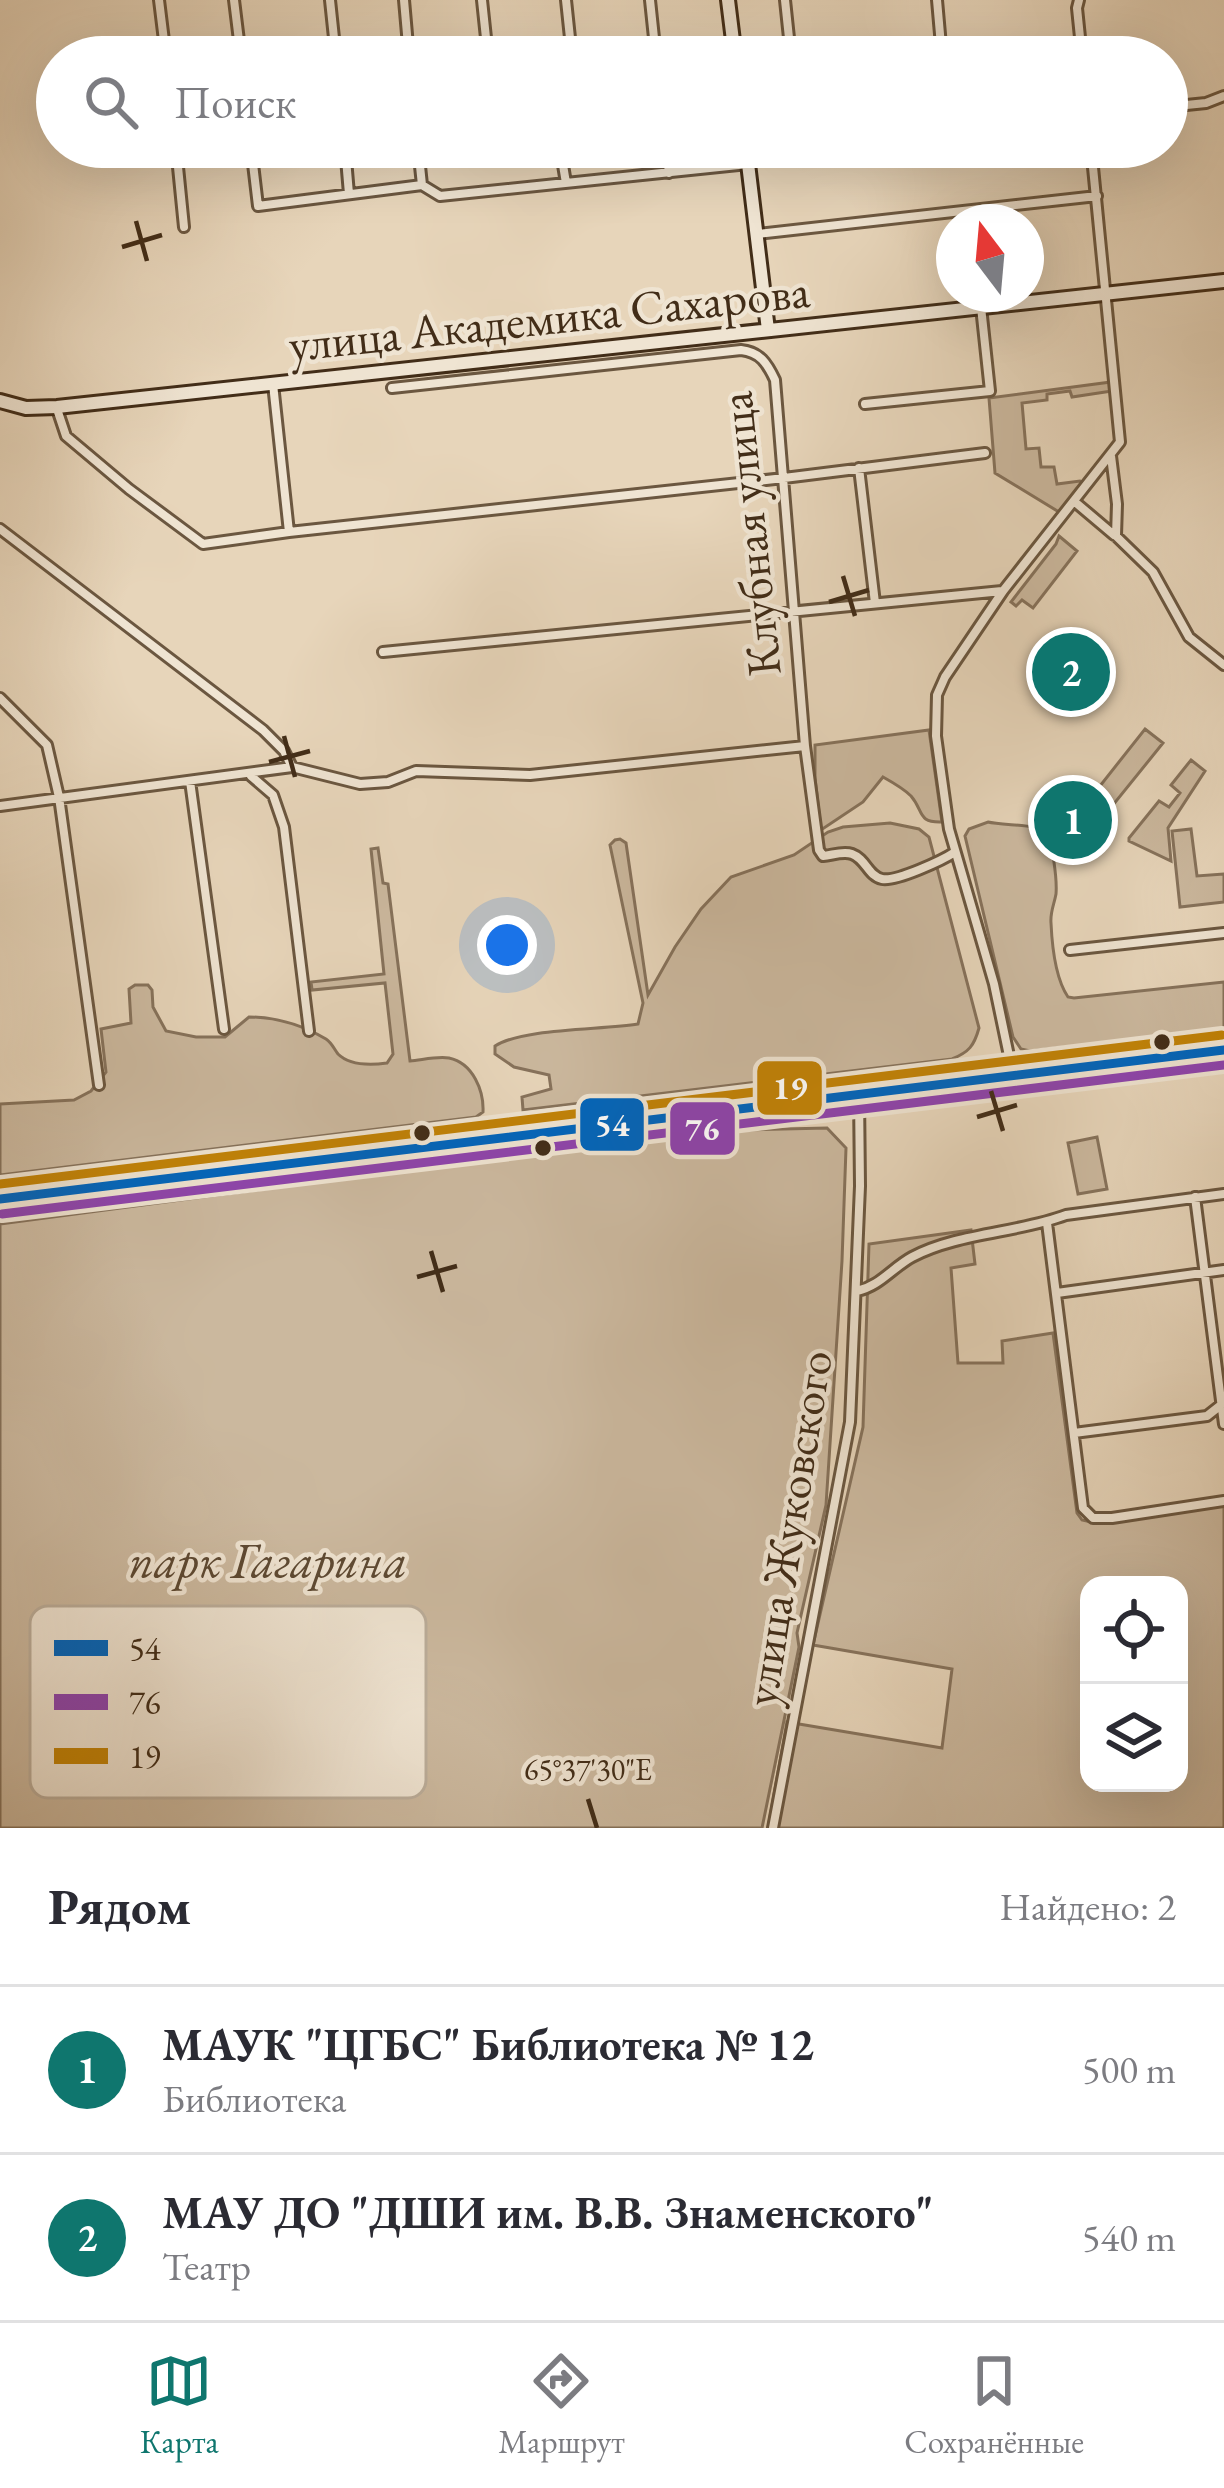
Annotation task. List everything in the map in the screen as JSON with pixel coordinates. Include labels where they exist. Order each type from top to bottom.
[{"type":"main road","points":[[0,1198],[1224,1050]]},
{"type":"street","points":[[159,0],[163,36]]},
{"type":"street","points":[[234,0],[238,36]]},
{"type":"street","points":[[331,0],[334,36]]},
{"type":"street","points":[[404,0],[407,36]]},
{"type":"street","points":[[482,0],[486,36]]},
{"type":"street","points":[[566,0],[570,36]]},
{"type":"street","points":[[650,0],[654,36]]},
{"type":"street","points":[[728,0],[732,36]]},
{"type":"street","points":[[785,0],[789,36]]},
{"type":"street","points":[[937,0],[940,36]]},
{"type":"street","points":[[1079,0],[1080,36]]},
{"type":"street","points":[[1188,105],[1224,96]]},
{"type":"street","points":[[178,168],[184,226]]},
{"type":"street","points":[[253,168],[258,206],[422,185],[440,196],[690,168]]},
{"type":"street","points":[[347,168],[350,194]]},
{"type":"street","points":[[420,168],[422,185]]},
{"type":"street","points":[[564,168],[566,183]]},
{"type":"street","points":[[668,168],[669,173]]},
{"type":"street","points":[[749,168],[768,330]]},
{"type":"street","points":[[1013,1076],[994,984],[949,829],[936,736],[938,695],[945,677],[1003,591],[1120,438],[1094,168]]},
{"type":"street","points":[[757,233],[1097,196]]},
{"type":"street","name":"улица Академика Сахарова","points":[[1044,302],[1224,281]]},
{"type":"street","name":"улица Академика Сахарова","points":[[0,401],[26,408],[57,407],[942,312]]},
{"type":"street","points":[[865,404],[990,391],[981,312]]},
{"type":"street","name":"Клубная улица","points":[[392,388],[754,352],[768,364],[775,380],[817,842],[823,856],[852,854],[883,879],[895,879],[955,852]]},
{"type":"street","points":[[273,382],[289,532]]},
{"type":"street","points":[[57,407],[66,436],[203,544],[985,453]]},
{"type":"street","points":[[1111,455],[1118,504],[1115,536]]},
{"type":"street","points":[[859,469],[875,603]]},
{"type":"street","points":[[1075,502],[1153,572],[1189,637],[1224,664]]},
{"type":"street","points":[[0,529],[277,742],[292,767]]},
{"type":"street","points":[[382,652],[1003,591]]},
{"type":"street","points":[[0,698],[47,746],[59,797],[98,1085]]},
{"type":"street","points":[[0,806],[292,767],[360,784],[388,782],[416,771],[530,776],[805,746]]},
{"type":"street","points":[[250,775],[272,796],[284,826],[309,1031]]},
{"type":"street","points":[[190,781],[224,1029]]},
{"type":"street","points":[[1070,950],[1224,933]]},
{"type":"street","name":"улица Жуковского","points":[[773,1828],[850,1422],[860,1095]]},
{"type":"street","points":[[857,1291],[871,1288],[913,1257],[947,1245],[1066,1216],[1224,1194]]},
{"type":"street","points":[[1195,1197],[1224,1424]]},
{"type":"street","points":[[1047,1222],[1083,1508],[1093,1518],[1112,1518],[1224,1502]]},
{"type":"street","points":[[1057,1293],[1224,1270]]},
{"type":"street","points":[[1074,1432],[1207,1416],[1221,1405]]},
{"type":"green space","points":[[1111,382],[1112,391],[1072,397],[1070,391],[1047,394],[1047,400],[1022,403],[1026,449],[1039,448],[1041,467],[1054,467],[1057,484],[1083,483],[1059,512],[995,473],[989,398]]},
{"type":"green space","points":[[1059,536],[1077,551],[1033,608],[1022,600],[1016,606],[1011,602]]},
{"type":"green space","points":[[1145,729],[1163,743],[1113,805],[1096,791]]},
{"type":"green space","points":[[929,730],[942,822],[925,818],[911,796],[883,777],[863,802],[821,830],[815,745]]},
{"type":"green space","points":[[1191,760],[1205,771],[1168,828],[1171,861],[1129,838],[1159,801],[1169,807],[1180,793],[1171,785]]},
{"type":"green space","points":[[988,822],[1040,828],[1047,835],[1056,880],[1053,951],[1068,997],[1224,982],[1224,1030],[1021,1049],[1013,1037],[965,836],[969,829]]},
{"type":"green space","points":[[890,823],[919,829],[929,837],[979,1028],[967,1051],[952,1059],[523,1110],[522,1097],[551,1089],[549,1075],[514,1067],[495,1054],[495,1046],[543,1033],[638,1024],[643,1003],[610,845],[615,840],[626,843],[648,995],[701,909],[731,877],[794,855],[828,832]]},
{"type":"green space","points":[[1191,829],[1197,876],[1224,874],[1224,902],[1180,907],[1172,831]]},
{"type":"green space","points":[[378,848],[383,883],[388,884],[410,1061],[444,1058],[465,1066],[479,1087],[483,1112],[476,1117],[0,1175],[0,1104],[74,1100],[91,1091],[106,1072],[101,1029],[131,1023],[129,989],[135,985],[148,985],[152,990],[153,1007],[166,1031],[225,1037],[249,1017],[269,1018],[317,1034],[349,1061],[387,1063],[393,1054],[385,983],[312,990],[311,982],[384,974],[371,849]]},
{"type":"green space","name":"парк Гагарина","points":[[827,1128],[846,1148],[826,1505],[762,1828],[0,1828],[0,1224],[700,1131]]},
{"type":"green space","points":[[1097,1137],[1107,1189],[1078,1194],[1068,1143]]},
{"type":"green space","points":[[971,1230],[975,1264],[951,1268],[958,1363],[1003,1363],[1002,1341],[1053,1333],[1077,1513],[1082,1520],[1224,1504],[1224,1828],[768,1828],[787,1722],[942,1748],[952,1669],[813,1645],[863,1427],[869,1244]]},
{"type":"transit line","name":"19","points":[[0,1184],[1222,1035]]},
{"type":"transit line","name":"54","points":[[0,1199],[1224,1050]]},
{"type":"transit line","name":"76","points":[[2,1214],[1224,1065]]},
{"type":"place","name":"МАУ ДО \"ДШИ им. В.В. Знаменского\"","points":[[1071,672]]},
{"type":"place","name":"МАУК \"ЦГБС\" Библиотека № 12","points":[[1073,820]]}]
